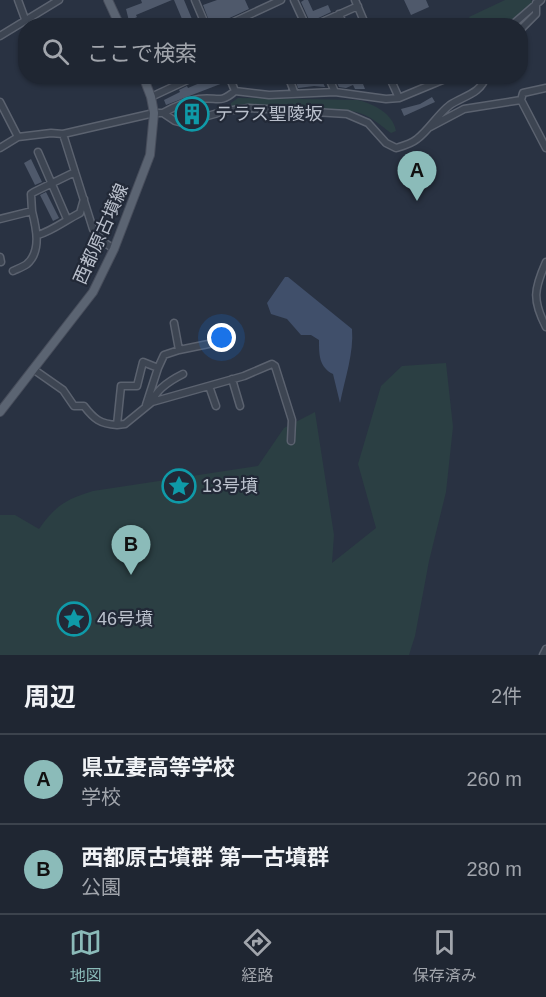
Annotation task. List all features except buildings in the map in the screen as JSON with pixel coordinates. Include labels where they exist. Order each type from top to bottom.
[{"type":"main road","points":[[108,0],[116,18]]},
{"type":"main road","name":"西都原古墳線","points":[[0,412],[93,292],[114,249],[150,155],[158,113],[145,84]]},
{"type":"street","points":[[18,0],[26,18]]},
{"type":"street","points":[[28,18],[59,0]]},
{"type":"street","points":[[195,0],[203,18]]},
{"type":"street","points":[[239,18],[265,3],[280,0]]},
{"type":"street","points":[[294,0],[302,18]]},
{"type":"street","points":[[520,18],[538,1]]},
{"type":"street","points":[[528,22],[536,14],[538,1]]},
{"type":"street","points":[[330,18],[356,3],[363,18]]},
{"type":"street","points":[[339,14],[341,18]]},
{"type":"street","points":[[0,36],[18,24]]},
{"type":"street","points":[[151,97],[179,84]]},
{"type":"street","points":[[232,84],[235,91]]},
{"type":"street","points":[[292,84],[296,94]]},
{"type":"street","points":[[331,84],[334,92]]},
{"type":"street","points":[[393,84],[399,98]]},
{"type":"street","points":[[0,148],[18,137],[63,134],[158,113],[201,98],[217,101],[225,99],[235,91],[269,95],[334,92],[380,99],[399,98],[433,84]]},
{"type":"street","points":[[158,113],[183,123],[225,111],[249,108],[347,114],[368,123],[386,143],[396,148],[410,144],[452,104],[469,96],[484,84]]},
{"type":"street","points":[[520,100],[523,93],[546,88]]},
{"type":"street","points":[[427,129],[464,109],[520,100]]},
{"type":"street","points":[[520,100],[546,148]]},
{"type":"street","points":[[0,102],[18,137]]},
{"type":"street","points":[[63,134],[93,229],[102,241],[114,249]]},
{"type":"street","points":[[38,152],[67,219]]},
{"type":"street","points":[[13,271],[28,263],[38,236],[32,211],[32,195],[75,172]]},
{"type":"street","points":[[38,236],[80,213],[84,198]]},
{"type":"street","points":[[0,219],[32,211]]},
{"type":"street","points":[[546,262],[536,285],[535,301],[546,327]]},
{"type":"street","points":[[174,323],[179,350]]},
{"type":"street","points":[[146,406],[158,368],[165,355],[228,340]]},
{"type":"street","points":[[117,425],[121,386],[137,386],[143,362],[158,368]]},
{"type":"street","points":[[33,369],[63,390],[74,406],[84,406],[95,419],[104,424],[117,425],[125,424],[152,402],[244,376],[272,364],[275,366],[291,420],[291,441]]},
{"type":"street","points":[[152,402],[153,397],[171,380],[183,374]]},
{"type":"street","points":[[232,379],[240,406]]},
{"type":"street","points":[[209,386],[216,406]]},
{"type":"street","points":[[543,655],[546,649]]},
{"type":"green space","points":[[505,0],[531,0],[533,3],[515,18],[469,17]]},
{"type":"green space","points":[[238,98],[358,100],[387,114],[396,131],[391,133],[370,118],[353,111],[332,112],[269,106],[231,108],[231,103]]},
{"type":"green space","points":[[446,363],[453,427],[446,492],[409,655],[0,655],[0,515],[15,515],[39,529],[50,514],[62,504],[93,491],[258,466],[284,428],[315,412],[334,535],[332,563],[376,528],[358,464],[381,386],[402,366]]},
{"type":"water","points":[[285,277],[288,277],[352,329],[350,356],[340,403],[333,374],[322,364],[319,340],[311,335],[301,335],[287,319],[271,314],[267,303]]},
{"type":"place","name":"テラス聖陵坂","points":[[192,114]]},
{"type":"place","name":"県立妻高等学校","points":[[417,201]]},
{"type":"place","name":"13号墳","points":[[179,486]]},
{"type":"place","name":"西都原古墳群 第一古墳群","points":[[131,575]]},
{"type":"place","name":"46号墳","points":[[74,619]]}]
